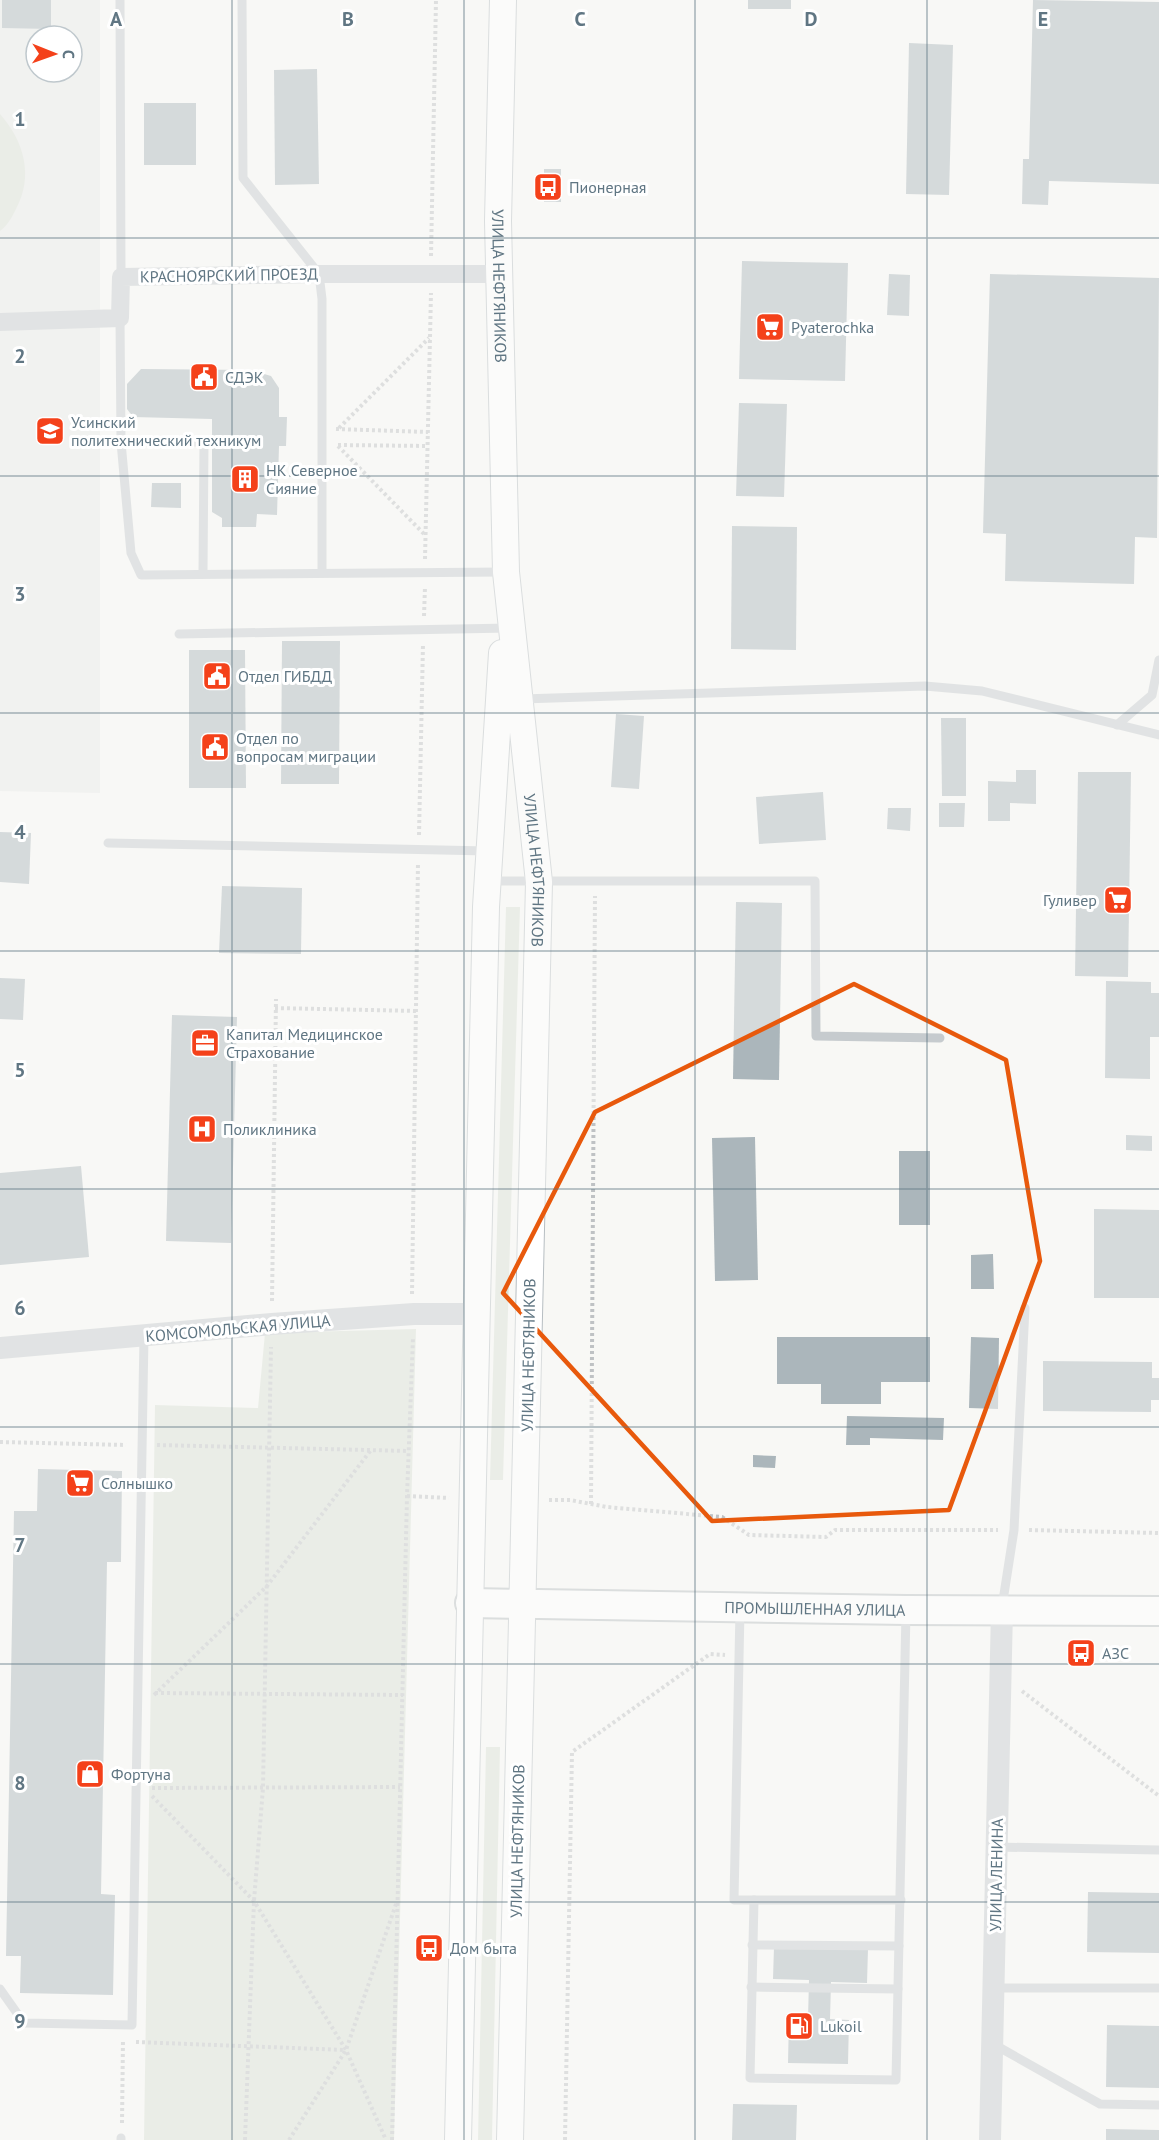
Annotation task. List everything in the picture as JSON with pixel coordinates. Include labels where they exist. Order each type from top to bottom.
[{"type":"main road","name":"УЛИЦА НЕФТЯНИКОВ","points":[[503,0],[498,274],[509,700],[539,882],[510,2140]]},
{"type":"main road","name":"УЛИЦА НЕФТЯНИКОВ","points":[[458,2140],[488,851],[509,700]]},
{"type":"main road","name":"ПРОМЫШЛЕННАЯ УЛИЦА","points":[[470,1603],[906,1610],[1159,1611]]},
{"type":"street","name":"КРАСНОЯРСКИЙ ПРОЕЗД","points":[[120,318],[121,277],[498,274]]},
{"type":"street","points":[[0,322],[120,318]]},
{"type":"street","name":"КОМСОМОЛЬСКАЯ УЛИЦА","points":[[0,1348],[272,1324],[414,1314],[477,1314]]},
{"type":"street","name":"УЛИЦА ЛЕНИНА","points":[[990,2140],[1002,1610]]},
{"type":"lane","points":[[120,0],[121,277]]},
{"type":"lane","points":[[242,0],[243,178],[319,274],[322,299],[322,573]]},
{"type":"lane","points":[[120,318],[121,442],[131,554],[141,575],[506,572]]},
{"type":"lane","points":[[121,442],[204,442],[203,574]]},
{"type":"lane","points":[[179,634],[508,628]]},
{"type":"lane","points":[[1118,724],[1152,695],[1159,660]]},
{"type":"lane","points":[[509,700],[925,686],[982,691],[1159,735]]},
{"type":"lane","points":[[108,843],[488,851]]},
{"type":"lane","points":[[487,881],[815,882],[816,1036],[940,1038]]},
{"type":"lane","points":[[1002,1610],[1014,1530],[1025,1308]]},
{"type":"lane","points":[[0,1989],[24,2023],[132,2025],[144,1336]]},
{"type":"lane","points":[[740,1607],[734,1900],[901,1900]]},
{"type":"lane","points":[[754,1900],[750,2078],[896,2080],[906,1610]]},
{"type":"lane","points":[[997,1847],[1159,1850]]},
{"type":"lane","points":[[752,1945],[899,1946]]},
{"type":"lane","points":[[751,1988],[898,1989]]},
{"type":"lane","points":[[994,1988],[1159,1988]]},
{"type":"lane","points":[[993,2044],[1100,2104],[1159,2105]]},
{"type":"path","points":[[392,2140],[407,1496],[414,1314],[412,1294],[418,850],[436,0]]},
{"type":"path","points":[[426,536],[337,445],[337,429],[430,338]]},
{"type":"path","points":[[322,429],[428,432]]},
{"type":"path","points":[[322,444],[428,446]]},
{"type":"path","points":[[591,1504],[596,882]]},
{"type":"path","points":[[245,2140],[254,1900],[263,1788],[276,999]]},
{"type":"path","points":[[276,1008],[416,1011]]},
{"type":"path","points":[[0,1442],[409,1451]]},
{"type":"path","points":[[137,1715],[155,1693],[267,1586],[371,1449]]},
{"type":"path","points":[[407,1496],[472,1499]]},
{"type":"path","points":[[524,1501],[570,1500],[606,1508],[722,1517],[749,1535],[826,1537],[835,1530],[1159,1533]]},
{"type":"path","points":[[565,2140],[572,1752],[710,1654],[739,1655]]},
{"type":"path","points":[[1000,1674],[1159,1796]]},
{"type":"path","points":[[155,1693],[403,1695]]},
{"type":"path","points":[[386,2140],[346,2050],[254,1900],[144,1788],[400,1787]]},
{"type":"path","points":[[289,2140],[346,2050],[398,1900]]},
{"type":"path","points":[[121,2139],[124,2025]]},
{"type":"path","points":[[135,2042],[346,2050]]},
{"type":"highlighted area","points":[[854,984],[1006,1060],[1040,1261],[949,1510],[712,1521],[503,1293],[595,1112]]},
{"type":"shaded area","name":"Усинский политехнический техникум","points":[[0,0],[100,0],[100,793],[0,791]]},
{"type":"shaded area","points":[[0,114],[20,147],[25,172],[21,197],[11,218],[0,231]]},
{"type":"shaded area","points":[[506,907],[520,907],[503,1480],[490,1480]]},
{"type":"shaded area","points":[[416,1329],[394,2140],[144,2140],[155,1405],[258,1408],[265,1333]]},
{"type":"shaded area","points":[[486,1747],[500,1747],[492,2140],[478,2140]]},
{"type":"building","points":[[2,0],[51,0],[51,24],[24,24],[24,28],[2,28]]},
{"type":"building","points":[[748,0],[791,0],[791,9],[748,9]]},
{"type":"building","points":[[1033,0],[1159,2],[1159,184],[1049,181],[1048,205],[1022,204],[1023,159],[1029,159]]},
{"type":"building","points":[[909,43],[953,45],[949,195],[906,194]]},
{"type":"building","points":[[317,69],[319,184],[275,185],[274,70]]},
{"type":"building","points":[[144,103],[196,103],[196,165],[144,165]]},
{"type":"building","points":[[544,169],[561,169],[561,202],[544,202]]},
{"type":"building","points":[[742,261],[848,263],[845,381],[739,379]]},
{"type":"building","points":[[889,274],[910,275],[909,316],[887,315]]},
{"type":"building","points":[[990,274],[1159,278],[1157,538],[1135,537],[1134,584],[1005,581],[1006,534],[983,533]]},
{"type":"building","name":"НК Северное Сияние","points":[[141,369],[251,370],[271,376],[279,388],[279,417],[287,417],[286,446],[279,446],[277,515],[257,514],[256,527],[222,527],[222,518],[212,512],[212,419],[133,417],[127,409],[127,384]]},
{"type":"building","points":[[739,403],[787,404],[784,497],[736,496]]},
{"type":"building","points":[[152,483],[181,483],[181,508],[151,507]]},
{"type":"building","points":[[732,526],[797,527],[796,650],[731,649]]},
{"type":"building","points":[[282,641],[340,641],[339,784],[281,784]]},
{"type":"building","points":[[189,650],[245,650],[246,788],[189,788]]},
{"type":"building","points":[[616,714],[644,716],[639,789],[611,787]]},
{"type":"building","points":[[941,718],[966,718],[966,796],[942,796]]},
{"type":"building","points":[[1016,770],[1036,770],[1036,804],[1010,803],[1010,821],[988,821],[988,781],[1016,782]]},
{"type":"building","points":[[1078,772],[1131,772],[1128,977],[1075,976]]},
{"type":"building","points":[[823,792],[826,840],[759,844],[756,797]]},
{"type":"building","points":[[939,803],[965,803],[964,827],[939,827]]},
{"type":"building","points":[[888,808],[911,808],[910,831],[887,829]]},
{"type":"building","points":[[0,832],[31,833],[29,884],[0,882]]},
{"type":"building","points":[[222,886],[302,888],[301,954],[219,953]]},
{"type":"building","points":[[736,902],[782,903],[779,1080],[733,1079]]},
{"type":"building","points":[[0,978],[25,979],[23,1020],[0,1019]]},
{"type":"building","points":[[1106,981],[1151,982],[1151,993],[1159,993],[1159,1037],[1150,1037],[1150,1079],[1105,1078]]},
{"type":"building","name":"Поликлиника","points":[[172,1015],[237,1017],[231,1243],[166,1241]]},
{"type":"building","points":[[1126,1135],[1152,1136],[1152,1151],[1126,1150]]},
{"type":"building","points":[[755,1137],[758,1280],[715,1281],[712,1138]]},
{"type":"building","points":[[899,1151],[930,1151],[930,1225],[899,1225]]},
{"type":"building","points":[[81,1166],[89,1257],[0,1265],[0,1173]]},
{"type":"building","points":[[1094,1209],[1159,1210],[1159,1298],[1094,1298]]},
{"type":"building","points":[[993,1254],[994,1289],[971,1289],[971,1255]]},
{"type":"building","points":[[777,1337],[930,1337],[930,1382],[881,1382],[881,1404],[821,1404],[821,1384],[777,1384]]},
{"type":"building","points":[[971,1337],[999,1338],[998,1409],[969,1408]]},
{"type":"building","points":[[1043,1361],[1152,1362],[1152,1378],[1159,1378],[1159,1400],[1151,1400],[1151,1412],[1043,1411]]},
{"type":"building","points":[[847,1416],[944,1418],[943,1440],[870,1438],[870,1445],[846,1445]]},
{"type":"building","points":[[753,1455],[776,1456],[775,1468],[753,1467]]},
{"type":"building","points":[[38,1469],[122,1471],[121,1562],[107,1562],[101,1894],[115,1895],[113,1995],[20,1993],[21,1956],[6,1956],[14,1511],[37,1511]]},
{"type":"building","points":[[1088,1892],[1159,1893],[1159,1953],[1087,1952]]},
{"type":"building","points":[[774,1947],[868,1949],[867,1983],[831,1982],[830,2019],[849,2020],[848,2064],[788,2063],[789,2018],[808,2019],[809,1980],[773,1979]]},
{"type":"building","points":[[1107,2025],[1159,2026],[1159,2088],[1106,2087]]},
{"type":"building","points":[[733,2104],[797,2105],[796,2140],[732,2140]]},
{"type":"building","points":[[1106,2129],[1159,2130],[1159,2140],[1106,2140]]},
{"type":"place","name":"Пионерная","points":[[548,187]]},
{"type":"place","name":"Pyaterochka","points":[[770,327]]},
{"type":"place","name":"СДЭК","points":[[204,377]]},
{"type":"place","name":"Усинский политехнический техникум","points":[[50,431]]},
{"type":"place","name":"НК Северное Сияние","points":[[245,479]]},
{"type":"place","name":"Отдел ГИБДД","points":[[217,676]]},
{"type":"place","name":"Отдел по вопросам миграции","points":[[215,747]]},
{"type":"place","name":"Гуливер","points":[[1118,900]]},
{"type":"place","name":"Капитал Медицинское Страхование","points":[[205,1043]]},
{"type":"place","name":"Поликлиника","points":[[202,1129]]},
{"type":"place","name":"Солнышко","points":[[80,1483]]},
{"type":"place","name":"АЗС","points":[[1081,1653]]},
{"type":"place","name":"Фортуна","points":[[90,1774]]},
{"type":"place","name":"Дом быта","points":[[429,1948]]},
{"type":"place","name":"Lukoil","points":[[799,2026]]}]
